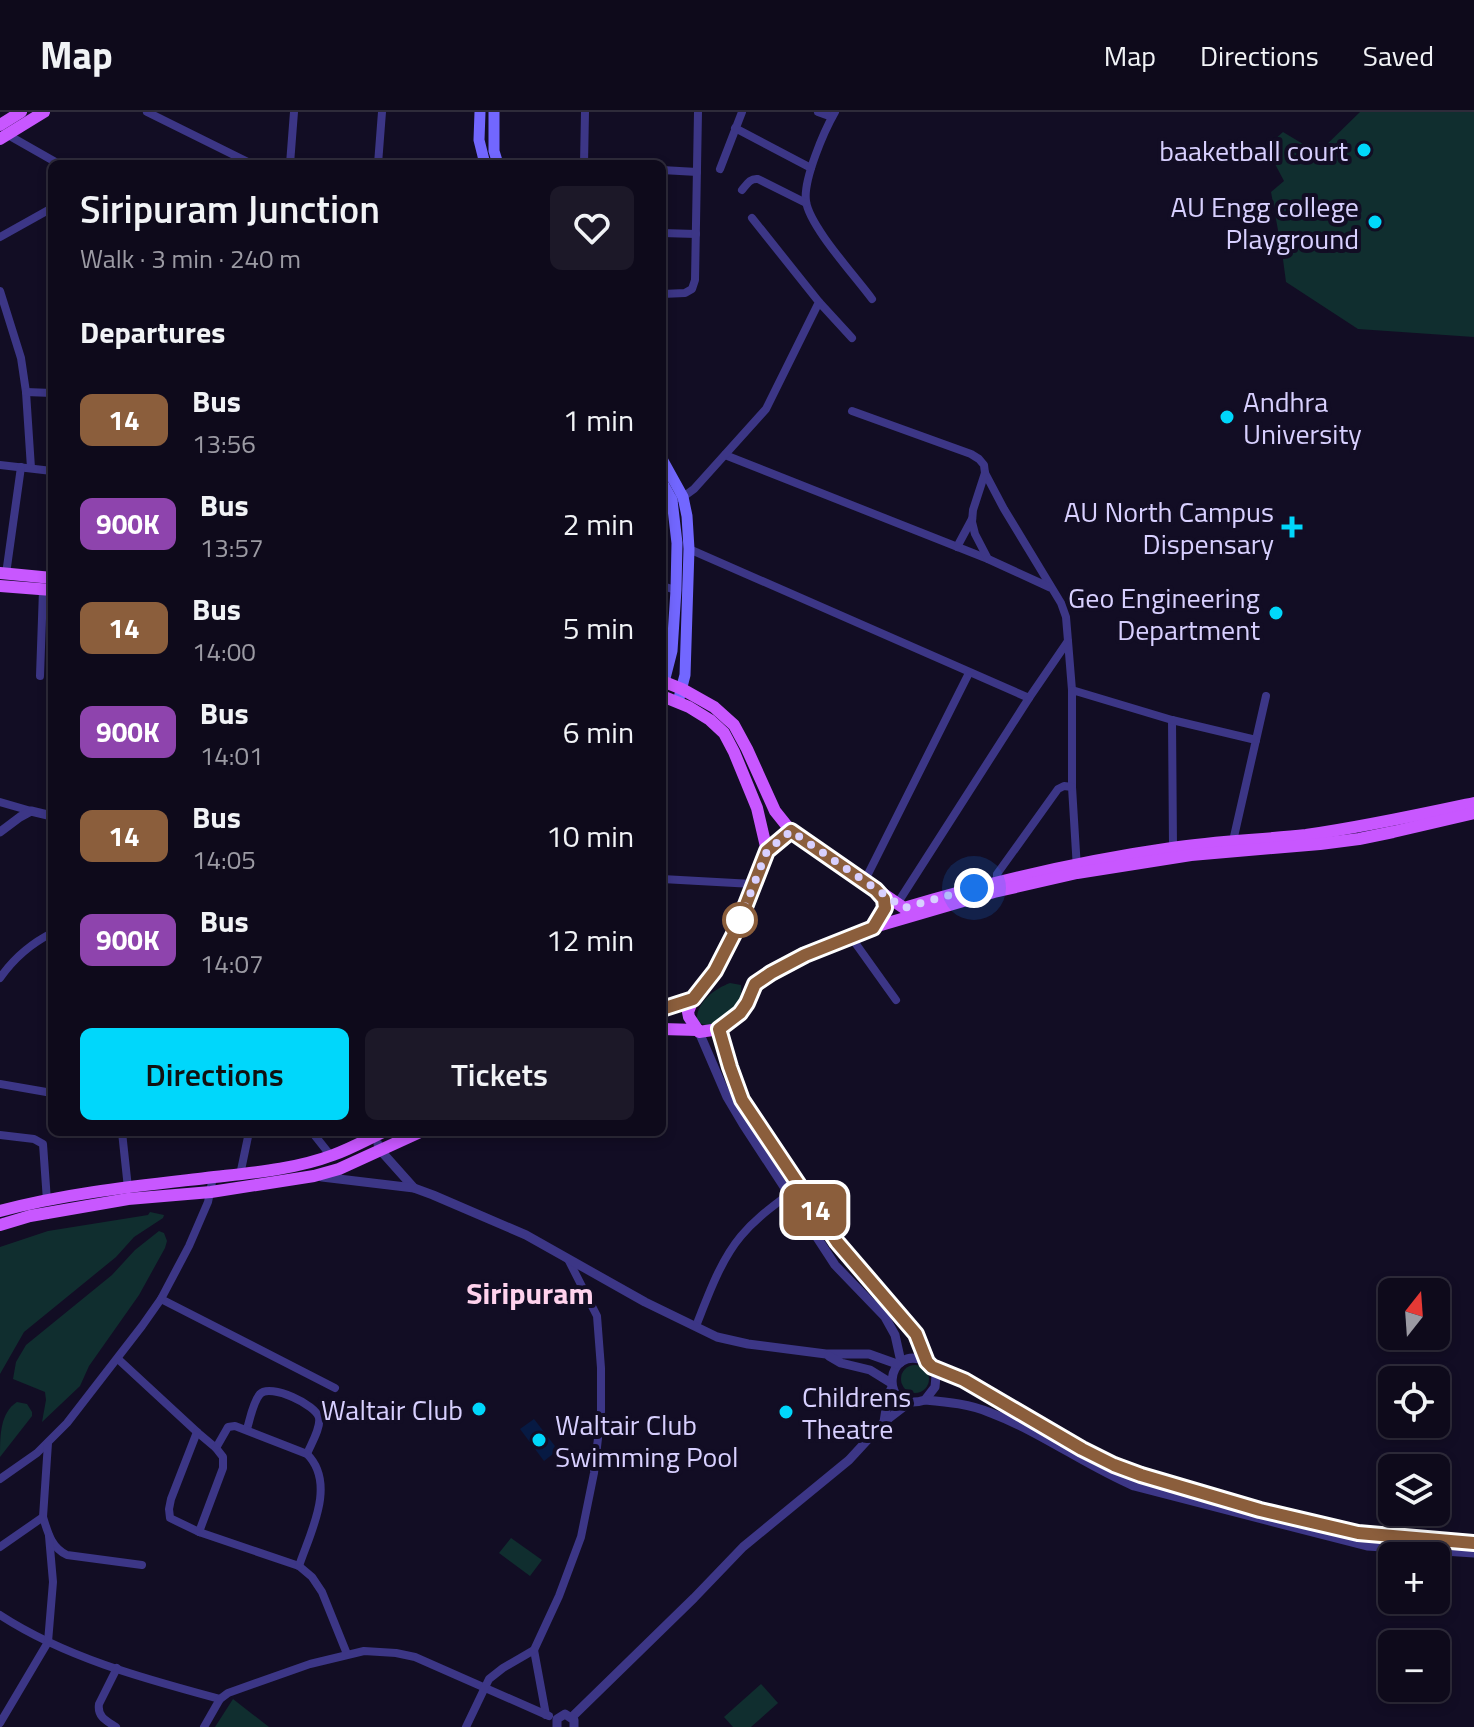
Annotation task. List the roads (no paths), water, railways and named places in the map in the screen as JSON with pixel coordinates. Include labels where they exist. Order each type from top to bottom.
[{"type":"main road","points":[[3,133],[21,112]]},
{"type":"main road","points":[[3,133],[44,112]]},
{"type":"main road","points":[[480,112],[479,140],[484,160]]},
{"type":"main road","points":[[494,112],[497,160]]},
{"type":"main road","points":[[666,475],[677,527],[672,651],[666,675]]},
{"type":"main road","points":[[672,499],[687,516],[689,549],[685,675],[680,696]]},
{"type":"main road","points":[[2,578],[48,578]]},
{"type":"main road","points":[[2,578],[47,590]]},
{"type":"main road","points":[[666,689],[714,707],[734,725],[775,811],[791,831],[904,908],[997,882],[1191,855],[1359,839],[1474,813]]},
{"type":"main road","points":[[680,696],[724,733],[757,808],[767,851]]},
{"type":"main road","points":[[666,1029],[719,1029],[740,1013],[755,984],[805,955],[873,928],[994,892],[1173,847],[1303,835],[1378,824],[1474,803]]},
{"type":"main road","points":[[698,1031],[691,1023],[688,1012],[693,999],[715,971],[732,940],[767,851],[791,831]]},
{"type":"main road","points":[[873,928],[885,908],[884,899],[876,890]]},
{"type":"main road","points":[[666,1009],[693,999]]},
{"type":"main road","points":[[0,1211],[128,1188],[240,1175],[300,1164],[331,1156],[375,1136]]},
{"type":"main road","points":[[0,1225],[30,1216],[128,1199],[211,1192],[314,1176],[339,1169],[412,1136]]},
{"type":"street","points":[[147,112],[244,160]]},
{"type":"street","points":[[290,160],[294,112]]},
{"type":"street","points":[[378,160],[382,112]]},
{"type":"street","points":[[584,160],[585,112]]},
{"type":"street","points":[[666,294],[685,293],[692,289],[695,280],[698,112]]},
{"type":"street","points":[[720,169],[742,112]]},
{"type":"street","points":[[818,112],[834,114],[811,168],[806,203],[820,231],[872,299]]},
{"type":"street","points":[[735,128],[811,168]]},
{"type":"street","points":[[3,133],[52,160]]},
{"type":"street","points":[[666,170],[697,172]]},
{"type":"street","points":[[742,190],[753,178],[758,179],[806,203]]},
{"type":"street","points":[[0,237],[48,210]]},
{"type":"street","points":[[752,218],[852,338]]},
{"type":"street","points":[[666,233],[696,234]]},
{"type":"street","points":[[0,291],[21,358],[31,468]]},
{"type":"street","points":[[672,499],[694,489],[770,402],[819,302]]},
{"type":"street","points":[[26,392],[48,393]]},
{"type":"street","points":[[852,411],[979,459],[1004,509],[1061,603],[1066,617],[1072,690],[1072,787],[1077,869]]},
{"type":"street","points":[[725,455],[988,559],[1051,588]]},
{"type":"street","points":[[0,465],[48,470]]},
{"type":"street","points":[[2,578],[21,467]]},
{"type":"street","points":[[957,547],[972,518],[985,473]]},
{"type":"street","points":[[972,518],[975,534],[988,559]]},
{"type":"street","points":[[689,549],[1029,698]]},
{"type":"street","points":[[666,587],[676,590]]},
{"type":"street","points":[[40,676],[47,590]]},
{"type":"street","points":[[897,904],[1068,641]]},
{"type":"street","points":[[864,882],[969,673]]},
{"type":"street","points":[[1072,690],[1172,720],[1256,740]]},
{"type":"street","points":[[1233,841],[1266,696]]},
{"type":"street","points":[[1172,720],[1173,847]]},
{"type":"street","points":[[997,882],[997,874],[1058,789],[1072,787]]},
{"type":"street","points":[[0,802],[48,815]]},
{"type":"street","points":[[0,832],[31,811]]},
{"type":"street","points":[[666,879],[753,884]]},
{"type":"street","points":[[0,978],[11,962],[33,943],[48,935]]},
{"type":"street","points":[[851,937],[896,1000]]},
{"type":"street","points":[[719,1029],[742,1100],[837,1242],[916,1334],[936,1376],[935,1387],[925,1400]]},
{"type":"street","points":[[698,1031],[727,1097],[835,1265],[885,1317],[895,1335],[899,1363]]},
{"type":"street","points":[[0,1084],[48,1092]]},
{"type":"street","points":[[0,1135],[34,1139],[43,1144],[47,1201]]},
{"type":"street","points":[[122,1136],[128,1188]]},
{"type":"street","points":[[240,1175],[248,1136]]},
{"type":"street","points":[[315,1136],[331,1156]]},
{"type":"street","points":[[379,1136],[381,1151],[414,1188]]},
{"type":"street","points":[[314,1176],[414,1188],[526,1235],[645,1302],[717,1337],[826,1354],[869,1354],[899,1363]]},
{"type":"street","points":[[0,1479],[48,1443],[67,1423],[161,1299],[189,1246],[211,1192],[213,1177]]},
{"type":"street","points":[[696,1326],[734,1244],[756,1220],[789,1194]]},
{"type":"street","points":[[466,1727],[489,1679],[534,1650],[581,1537],[594,1473],[601,1412],[601,1368],[597,1316],[567,1258]]},
{"type":"street","points":[[161,1299],[335,1388]]},
{"type":"street","points":[[826,1354],[841,1363],[870,1370],[892,1385],[903,1400],[960,1404],[989,1412],[1134,1486],[1367,1546],[1474,1553]]},
{"type":"street","points":[[884,1422],[893,1370],[899,1363],[914,1358],[964,1380],[1082,1449],[1141,1475],[1260,1510],[1358,1533],[1474,1543]]},
{"type":"street","points":[[118,1359],[223,1457],[223,1468],[199,1532]]},
{"type":"street","points":[[247,1429],[263,1391],[278,1391],[316,1410],[319,1424],[307,1454]]},
{"type":"street","points":[[204,1727],[220,1699],[238,1688],[347,1654],[380,1651],[415,1657],[546,1715],[557,1723],[562,1715],[573,1722],[743,1547],[849,1460],[884,1422],[910,1402]]},
{"type":"street","points":[[216,1448],[228,1427],[235,1426],[307,1454],[316,1465],[321,1492],[299,1566]]},
{"type":"street","points":[[197,1432],[171,1499],[170,1518],[199,1532],[299,1566],[312,1577],[322,1592],[347,1654]]},
{"type":"street","points":[[48,1443],[43,1517],[53,1545],[67,1555],[142,1565]]},
{"type":"street","points":[[0,1547],[43,1517]]},
{"type":"street","points":[[0,1723],[48,1642],[53,1582],[49,1536]]},
{"type":"street","points":[[0,1615],[48,1642],[117,1668],[220,1699]]},
{"type":"street","points":[[534,1650],[546,1715]]},
{"type":"street","points":[[116,1727],[100,1716],[98,1710],[117,1668]]},
{"type":"water","name":"Waltair Club Swimming Pool","points":[[534,1419],[558,1450],[544,1461],[520,1429]]},
{"type":"place","name":"baaketball court","points":[[1364,150]]},
{"type":"place","name":"AU Engg college Playground","points":[[1375,222]]},
{"type":"place","name":"Andhra University","points":[[1227,417]]},
{"type":"place","name":"AU North Campus Dispensary","points":[[1292,527]]},
{"type":"place","name":"Geo Engineering Department","points":[[1276,613]]},
{"type":"place","name":"Waltair Club","points":[[479,1409]]},
{"type":"place","name":"Childrens Theatre","points":[[786,1412]]},
{"type":"place","name":"Waltair Club Swimming Pool","points":[[539,1440]]},
{"type":"district","name":"Siripuram","points":[[530,1293]]}]
